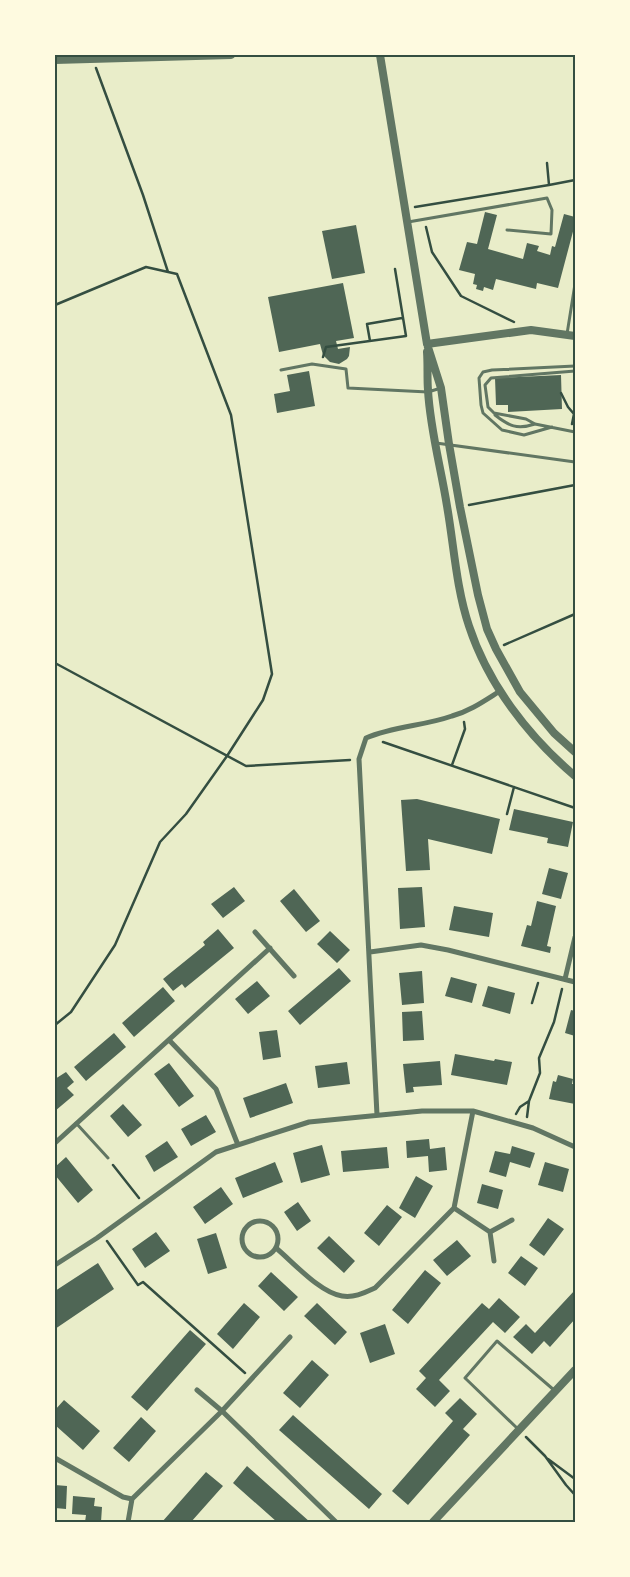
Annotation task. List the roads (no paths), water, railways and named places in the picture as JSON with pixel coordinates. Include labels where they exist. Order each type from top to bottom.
[{"type":"street","points":[[57,59],[93,60],[231,55]]},
{"type":"street","points":[[380,55],[427,344],[428,392],[458,582],[467,617],[484,661],[500,691],[533,734],[557,761],[575,776]]},
{"type":"street","points":[[427,344],[531,330],[571,336]]},
{"type":"street","points":[[427,344],[441,388],[460,507],[487,629],[520,692],[554,733],[575,752]]},
{"type":"street","points":[[377,1115],[360,759],[366,738],[451,717],[471,709],[500,691]]},
{"type":"street","points":[[255,932],[294,976]]},
{"type":"street","points":[[565,980],[575,937]]},
{"type":"street","points":[[370,952],[421,945],[575,982]]},
{"type":"street","points":[[55,1143],[270,948]]},
{"type":"street","points":[[169,1040],[216,1089],[238,1145]]},
{"type":"street","points":[[55,1265],[102,1234],[216,1152],[309,1122],[422,1110],[473,1110],[526,1126],[575,1147]]},
{"type":"street","points":[[276,1248],[323,1288],[342,1296],[360,1295],[375,1288],[454,1208],[473,1110]]},
{"type":"street","points":[[454,1208],[490,1232],[494,1261]]},
{"type":"street","points":[[490,1232],[512,1220]]},
{"type":"street","points":[[254,1221],[269,1223],[278,1234],[276,1248],[265,1257],[251,1256],[242,1245],[243,1230],[254,1221]]},
{"type":"street","points":[[128,1522],[132,1499],[222,1411],[290,1337]]},
{"type":"street","points":[[433,1522],[575,1370]]},
{"type":"street","points":[[197,1390],[222,1411],[336,1522]]},
{"type":"street","points":[[55,1458],[123,1497],[132,1499]]},
{"type":"lane","points":[[408,222],[548,198],[552,210],[550,234],[506,230]]},
{"type":"lane","points":[[571,336],[575,284]]},
{"type":"lane","points":[[281,370],[312,364],[346,369],[348,388],[428,392],[441,388]]},
{"type":"lane","points":[[552,427],[524,435],[502,430],[483,413],[480,405],[478,378],[483,372],[492,370],[575,366]]},
{"type":"lane","points":[[535,424],[524,428],[506,424],[488,407],[485,385],[491,378],[575,371]]},
{"type":"lane","points":[[494,414],[526,419],[535,424],[573,432]]},
{"type":"lane","points":[[436,443],[575,462]]},
{"type":"lane","points":[[76,1124],[108,1158]]},
{"type":"lane","points":[[519,1430],[465,1378],[497,1341],[555,1391]]}]
